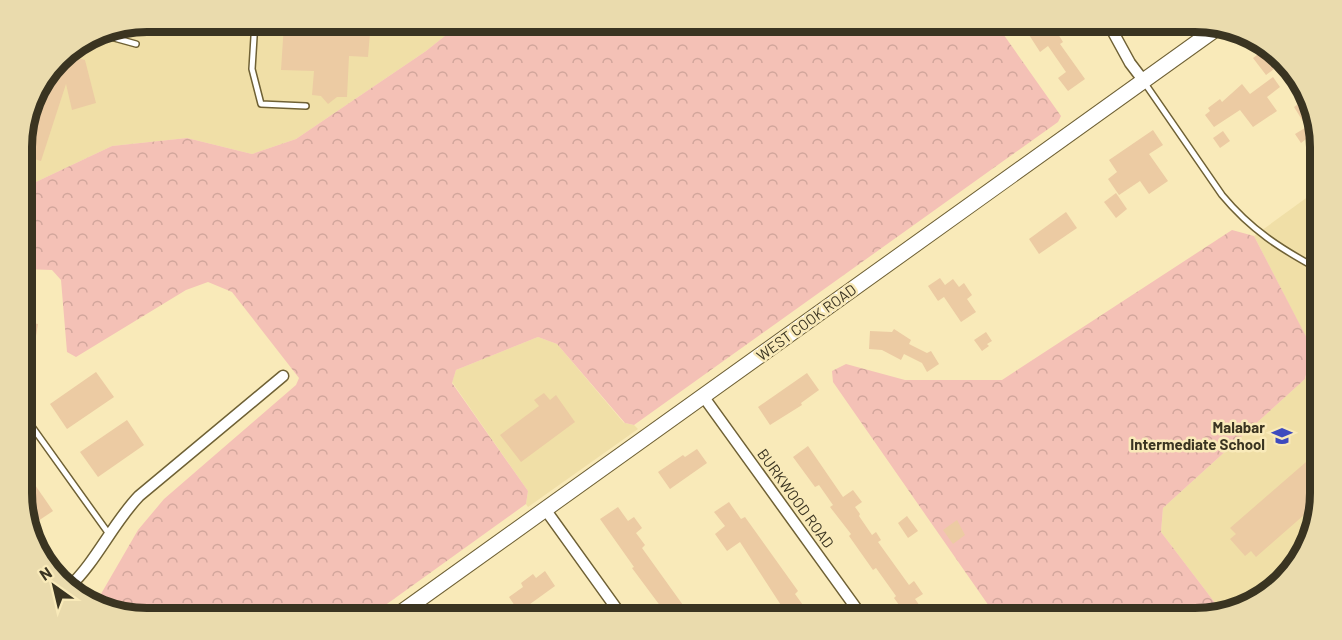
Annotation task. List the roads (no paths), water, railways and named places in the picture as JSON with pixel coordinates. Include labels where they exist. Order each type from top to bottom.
[{"type":"main road","name":"WEST COOK ROAD","points":[[419,608],[545,509],[1211,32]]},
{"type":"street","points":[[1113,32],[1130,63],[1143,80]]},
{"type":"street","points":[[84,569],[126,509],[147,488],[283,376]]},
{"type":"street","name":"BURKWOOD ROAD","points":[[703,396],[856,608]]},
{"type":"street","points":[[545,509],[616,608]]},
{"type":"lane","points":[[254,32],[252,69],[261,104],[306,106]]},
{"type":"lane","points":[[111,37],[136,44]]},
{"type":"lane","points":[[1143,80],[1235,211],[1261,235],[1310,264]]},
{"type":"lane","points":[[31,425],[109,534]]},
{"type":"place","name":"Malabar Intermediate School","points":[[1282,436]]}]
